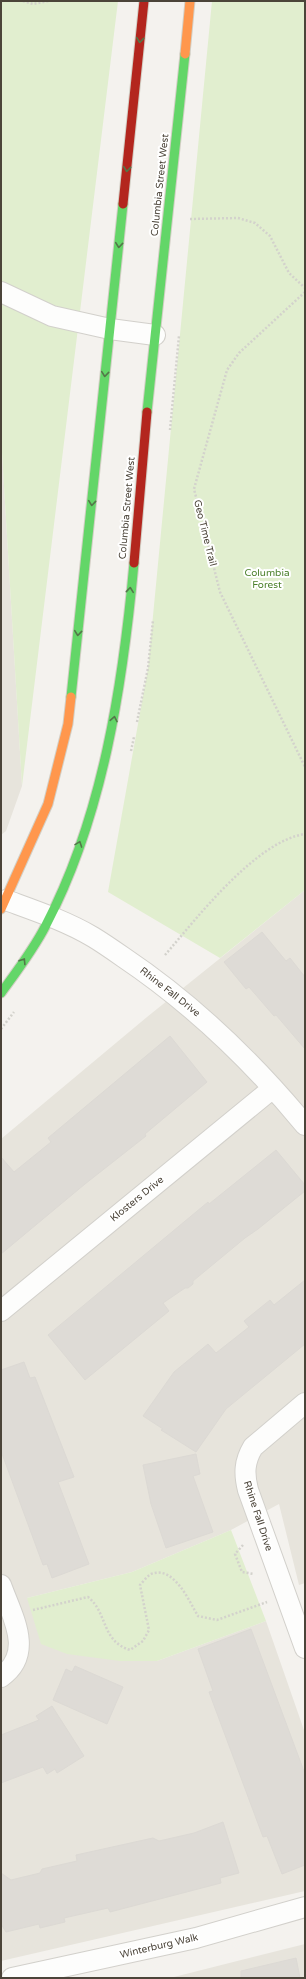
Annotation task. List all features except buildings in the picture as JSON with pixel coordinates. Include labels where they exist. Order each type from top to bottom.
[{"type":"main road","points":[[4,904],[48,804],[68,724],[144,1]]},
{"type":"main road","name":"Columbia Street West","points":[[1,993],[50,917],[81,842],[108,746],[121,683],[154,335],[190,1]]},
{"type":"street","points":[[1,292],[23,304],[52,316],[110,329],[154,335]]},
{"type":"street","name":"Rhine Fall Drive","points":[[4,904],[50,917],[94,937],[147,973],[195,1010],[228,1040],[305,1125]]},
{"type":"street","name":"Klosters Drive","points":[[1,1311],[273,1088]]},
{"type":"street","name":"Rhine Fall Drive","points":[[305,1404],[253,1447],[245,1466],[248,1490],[305,1648]]},
{"type":"street","points":[[1,1585],[20,1638],[19,1651],[10,1671],[1,1677]]},
{"type":"street","name":"Winterburg Walk","points":[[12,1978],[196,1938],[305,1907]]},
{"type":"path","points":[[23,1],[33,4],[49,1]]},
{"type":"path","points":[[190,219],[238,218],[255,223],[270,236],[289,273],[305,288]]},
{"type":"path","name":"Geo Time Trail","points":[[305,292],[239,353],[228,370],[194,489],[220,592],[305,767]]},
{"type":"path","points":[[165,955],[229,884],[261,856],[274,845],[298,835],[305,834]]},
{"type":"path","points":[[243,1545],[235,1554],[242,1572],[254,1574]]},
{"type":"path","points":[[12,1615],[88,1597],[96,1604],[109,1635],[119,1646],[130,1650],[143,1641],[149,1630],[140,1585],[151,1574],[164,1572],[175,1579],[198,1616],[204,1618],[217,1620],[270,1601]]},
{"type":"shaded area","points":[[1,436],[22,786],[6,831],[1,835]]},
{"type":"shaded area","points":[[305,890],[305,1583],[299,1585],[279,1504],[231,1530],[132,1572],[27,1598],[157,1661],[266,1621],[305,1733],[305,1891],[1,1961],[1,1139],[147,1017]]},
{"type":"shaded area","points":[[305,1944],[305,1978],[170,1978]]},
{"type":"green space","points":[[1,1],[118,1],[22,786],[1,436]]},
{"type":"green space","name":"Columbia Forest","points":[[212,1],[305,1],[305,890],[220,958],[108,892],[148,668]]},
{"type":"green space","points":[[231,1530],[266,1621],[157,1661],[120,1661],[67,1654],[41,1644],[27,1598],[132,1572]]},
{"type":"traffic: fast","points":[[147,412],[185,54]]},
{"type":"traffic: fast","points":[[71,697],[123,204]]},
{"type":"traffic: fast","points":[[1,993],[31,951],[46,925],[66,883],[96,794],[107,748],[124,655],[134,563]]},
{"type":"traffic: slow","points":[[185,54],[190,1]]},
{"type":"traffic: slow","points":[[1,909],[48,804],[68,724],[71,697]]},
{"type":"traffic: jam","points":[[123,204],[144,1]]},
{"type":"traffic: jam","points":[[134,563],[147,412]]}]
